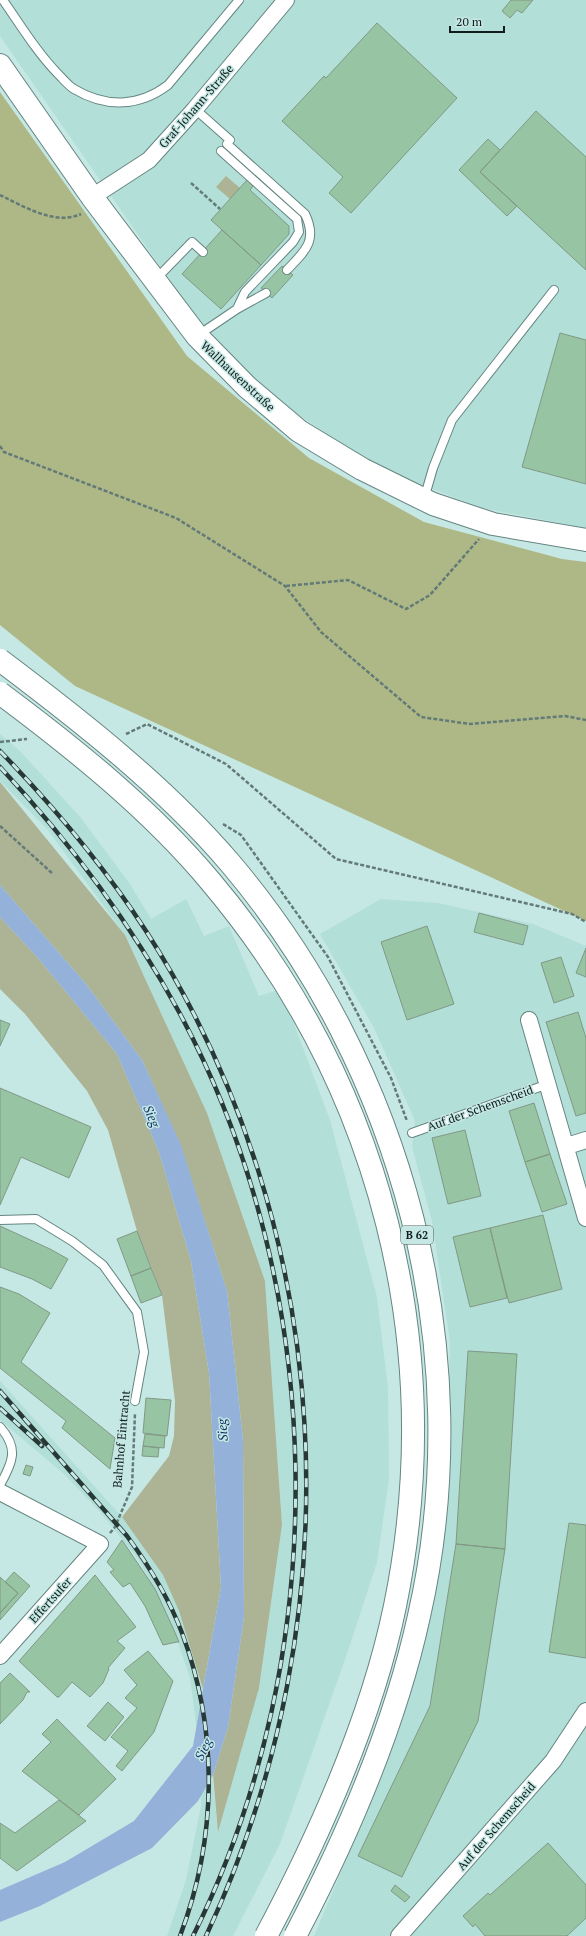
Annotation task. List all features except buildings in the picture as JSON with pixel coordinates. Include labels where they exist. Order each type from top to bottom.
[{"type":"main road","name":"Wallhausenstraße","points":[[0,65],[92,197],[197,336],[247,387],[299,431],[362,469],[424,500],[493,524],[586,540]]},
{"type":"main road","name":"B 62","points":[[0,660],[32,684],[154,786],[193,823],[263,904],[302,961],[348,1041],[390,1139],[406,1190],[419,1242],[430,1302],[436,1348],[439,1401],[439,1455],[436,1508],[430,1562],[420,1614],[407,1666],[391,1717],[342,1838],[295,1936]]},
{"type":"main road","name":"B 62","points":[[0,693],[55,736],[131,800],[174,841],[214,885],[268,956],[300,1006],[346,1099],[367,1155],[394,1248],[410,1350],[413,1402],[413,1454],[410,1506],[396,1602],[378,1673],[348,1758],[319,1828],[266,1936]]},
{"type":"street","name":"Graf-Johann-Straße","points":[[92,197],[149,160],[195,109],[286,0]]},
{"type":"street","name":"Auf der Schemscheid","points":[[529,1020],[567,1146],[586,1218]]},
{"type":"street","points":[[567,1146],[586,1140]]},
{"type":"street","points":[[0,1492],[100,1544]]},
{"type":"street","name":"Effertsufer","points":[[0,1656],[100,1544]]},
{"type":"street","name":"Auf der Schemscheid","points":[[399,1936],[553,1761],[586,1711]]},
{"type":"lane","points":[[3,0],[46,62],[73,89],[96,99],[115,103],[138,102],[156,95],[168,85],[239,0]]},
{"type":"lane","points":[[195,109],[305,214],[311,225],[311,238],[306,249],[288,270]]},
{"type":"lane","points":[[220,151],[297,218],[299,232],[294,242],[266,271],[243,290],[237,309]]},
{"type":"lane","points":[[155,281],[192,242],[202,252]]},
{"type":"lane","points":[[424,500],[433,468],[452,420],[554,290]]},
{"type":"lane","points":[[197,336],[237,309],[266,293]]},
{"type":"lane","name":"Auf der Schemscheid","points":[[412,1133],[548,1084]]},
{"type":"lane","name":"Bahnhof Eintracht","points":[[0,1220],[36,1219],[72,1241],[103,1265],[137,1312],[144,1352],[135,1400]]},
{"type":"lane","points":[[0,1427],[12,1445],[12,1459],[0,1485]]},
{"type":"path","points":[[191,183],[220,209]]},
{"type":"path","points":[[0,195],[27,209],[59,218],[80,215],[92,197]]},
{"type":"path","points":[[0,446],[4,452],[176,518],[285,586],[321,632],[421,716],[470,724],[564,716],[586,720]]},
{"type":"path","points":[[285,586],[348,580],[406,609],[430,595],[493,524]]},
{"type":"path","points":[[121,737],[147,724],[226,764],[336,859],[572,914],[586,922]]},
{"type":"path","points":[[0,826],[53,874]]},
{"type":"path","name":"Bahnhof Eintracht","points":[[100,1544],[115,1528],[132,1487],[135,1400]]},
{"type":"shaded area","points":[[0,0],[586,0],[586,528],[482,508],[377,468],[275,399],[209,337],[0,36]]},
{"type":"shaded area","points":[[226,176],[240,188],[230,199],[216,187]]},
{"type":"shaded area","points":[[0,734],[21,752],[81,818],[130,884],[151,919],[186,899],[204,936],[229,926],[259,996],[281,989],[330,1120],[377,1297],[388,1388],[389,1479],[377,1562],[350,1645],[280,1844],[233,1936],[167,1936],[186,1880],[201,1806],[199,1746],[190,1678],[171,1622],[138,1559],[101,1513],[65,1475],[0,1420],[0,1381],[122,1517],[163,1575],[179,1611],[203,1689],[218,1831],[259,1688],[282,1525],[265,1281],[207,1113],[125,935],[47,829],[0,781]]},
{"type":"shaded area","points":[[0,782],[125,935],[207,1113],[265,1281],[282,1525],[259,1688],[218,1832],[213,1775],[228,1727],[244,1617],[243,1440],[227,1291],[181,1146],[142,1060],[86,984],[0,885]]},
{"type":"shaded area","points":[[381,899],[438,903],[533,924],[586,946],[586,1936],[314,1936],[387,1763],[432,1608],[446,1483],[450,1342],[432,1221],[412,1147],[415,1121],[375,1030],[320,934]]},
{"type":"shaded area","points":[[0,917],[38,958],[117,1054],[159,1152],[191,1261],[209,1373],[221,1587],[203,1689],[179,1611],[163,1575],[122,1517],[169,1456],[174,1436],[175,1401],[162,1295],[137,1231],[108,1130],[87,1091],[25,1014],[0,989]]},
{"type":"green space","points":[[0,92],[187,356],[309,458],[424,522],[562,559],[586,562],[586,921],[75,686],[0,625]]},
{"type":"water","name":"Sieg","points":[[0,885],[86,984],[142,1060],[181,1145],[227,1291],[243,1440],[244,1617],[228,1727],[213,1775],[198,1801],[152,1848],[40,1906],[0,1922],[0,1890],[65,1862],[134,1821],[193,1746],[221,1587],[209,1373],[191,1261],[159,1152],[117,1054],[38,958],[0,917]]},
{"type":"railway","points":[[0,751],[59,815],[113,883],[146,931],[210,1047],[258,1170],[289,1296],[305,1426],[304,1556],[287,1686],[254,1813],[206,1936]]},
{"type":"railway","points":[[0,767],[51,824],[97,884],[140,946],[179,1012],[229,1120],[265,1234],[287,1352],[296,1472],[290,1593],[272,1711],[239,1826],[193,1936]]},
{"type":"railway","points":[[0,1391],[127,1536],[158,1583],[171,1607],[182,1633],[194,1670],[202,1708],[207,1746],[209,1785],[207,1823],[201,1862],[192,1899],[180,1936]]},
{"type":"railway","points":[[0,1408],[42,1446]]}]
